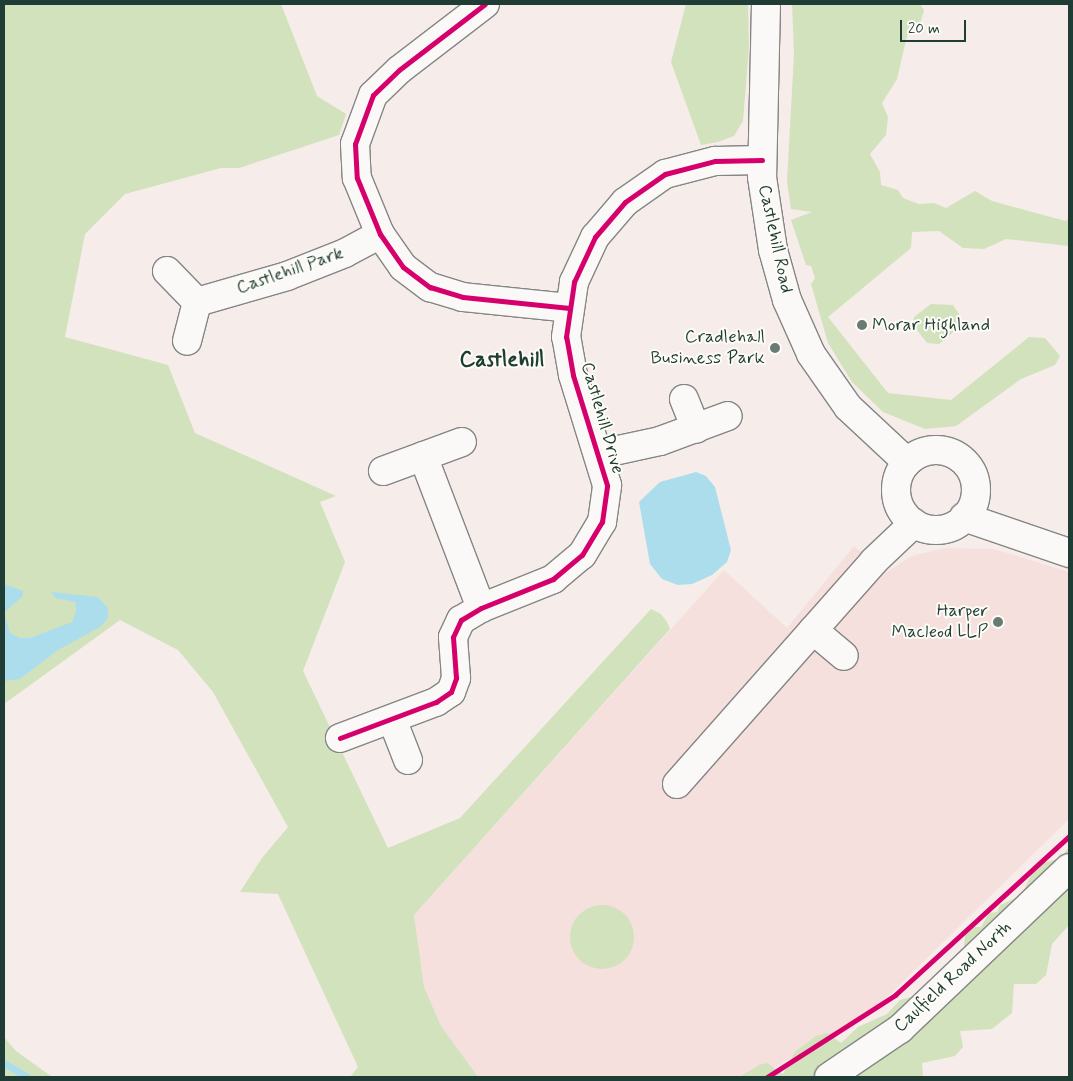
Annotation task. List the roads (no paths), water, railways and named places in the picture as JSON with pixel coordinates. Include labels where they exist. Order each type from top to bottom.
[{"type":"street","points":[[485,4],[399,70],[373,95],[355,144],[357,178],[380,234],[403,267],[430,287],[463,297],[568,308]]},
{"type":"street","name":"Castlehill Road","points":[[766,4],[762,160],[773,250],[787,300],[811,354],[848,406],[907,462]]},
{"type":"street","name":"Castlehill Drive","points":[[340,738],[436,702],[451,692],[456,678],[453,637],[460,620],[481,608],[553,579],[582,555],[602,522],[607,485],[600,454],[573,374],[566,337],[568,308],[574,282],[595,237],[625,202],[665,174],[715,161],[762,160]]},
{"type":"street","name":"Castlehill Park","points":[[198,302],[287,276],[345,253],[380,234]]},
{"type":"street","points":[[167,271],[198,302],[187,341]]},
{"type":"street","points":[[684,399],[696,429]]},
{"type":"street","points":[[600,454],[696,429],[728,416]]},
{"type":"street","points":[[383,470],[462,442]]},
{"type":"street","points":[[940,450],[963,460],[975,482],[972,507],[964,517],[940,529],[914,523],[905,516],[896,494],[896,483],[907,462],[922,452],[940,450]]},
{"type":"street","points":[[423,456],[481,608]]},
{"type":"street","points":[[964,517],[1069,553]]},
{"type":"street","points":[[678,784],[874,561],[914,523]]},
{"type":"street","points":[[814,630],[844,656]]},
{"type":"street","points":[[392,719],[408,760]]},
{"type":"street","name":"Caulfield Road North","points":[[829,1077],[900,1029],[1069,868]]},
{"type":"water","points":[[696,472],[706,476],[715,487],[731,550],[727,562],[712,575],[692,584],[678,585],[662,579],[650,564],[639,502],[660,482]]},
{"type":"water","points":[[4,584],[23,591],[23,596],[4,613]]},
{"type":"water","points":[[51,592],[98,597],[108,608],[108,618],[100,627],[58,650],[20,679],[4,681],[4,613],[10,633],[20,638],[30,638],[72,622],[76,611],[75,602],[56,598]]},
{"type":"waterway","points":[[4,1063],[27,1077]]},
{"type":"place","name":"Morar Highland","points":[[862,325]]},
{"type":"place","name":"Cradlehall Business Park","points":[[775,348]]},
{"type":"place","name":"Harper Macleod LLP","points":[[998,622]]},
{"type":"district","name":"Castlehill","points":[[502,361]]}]
